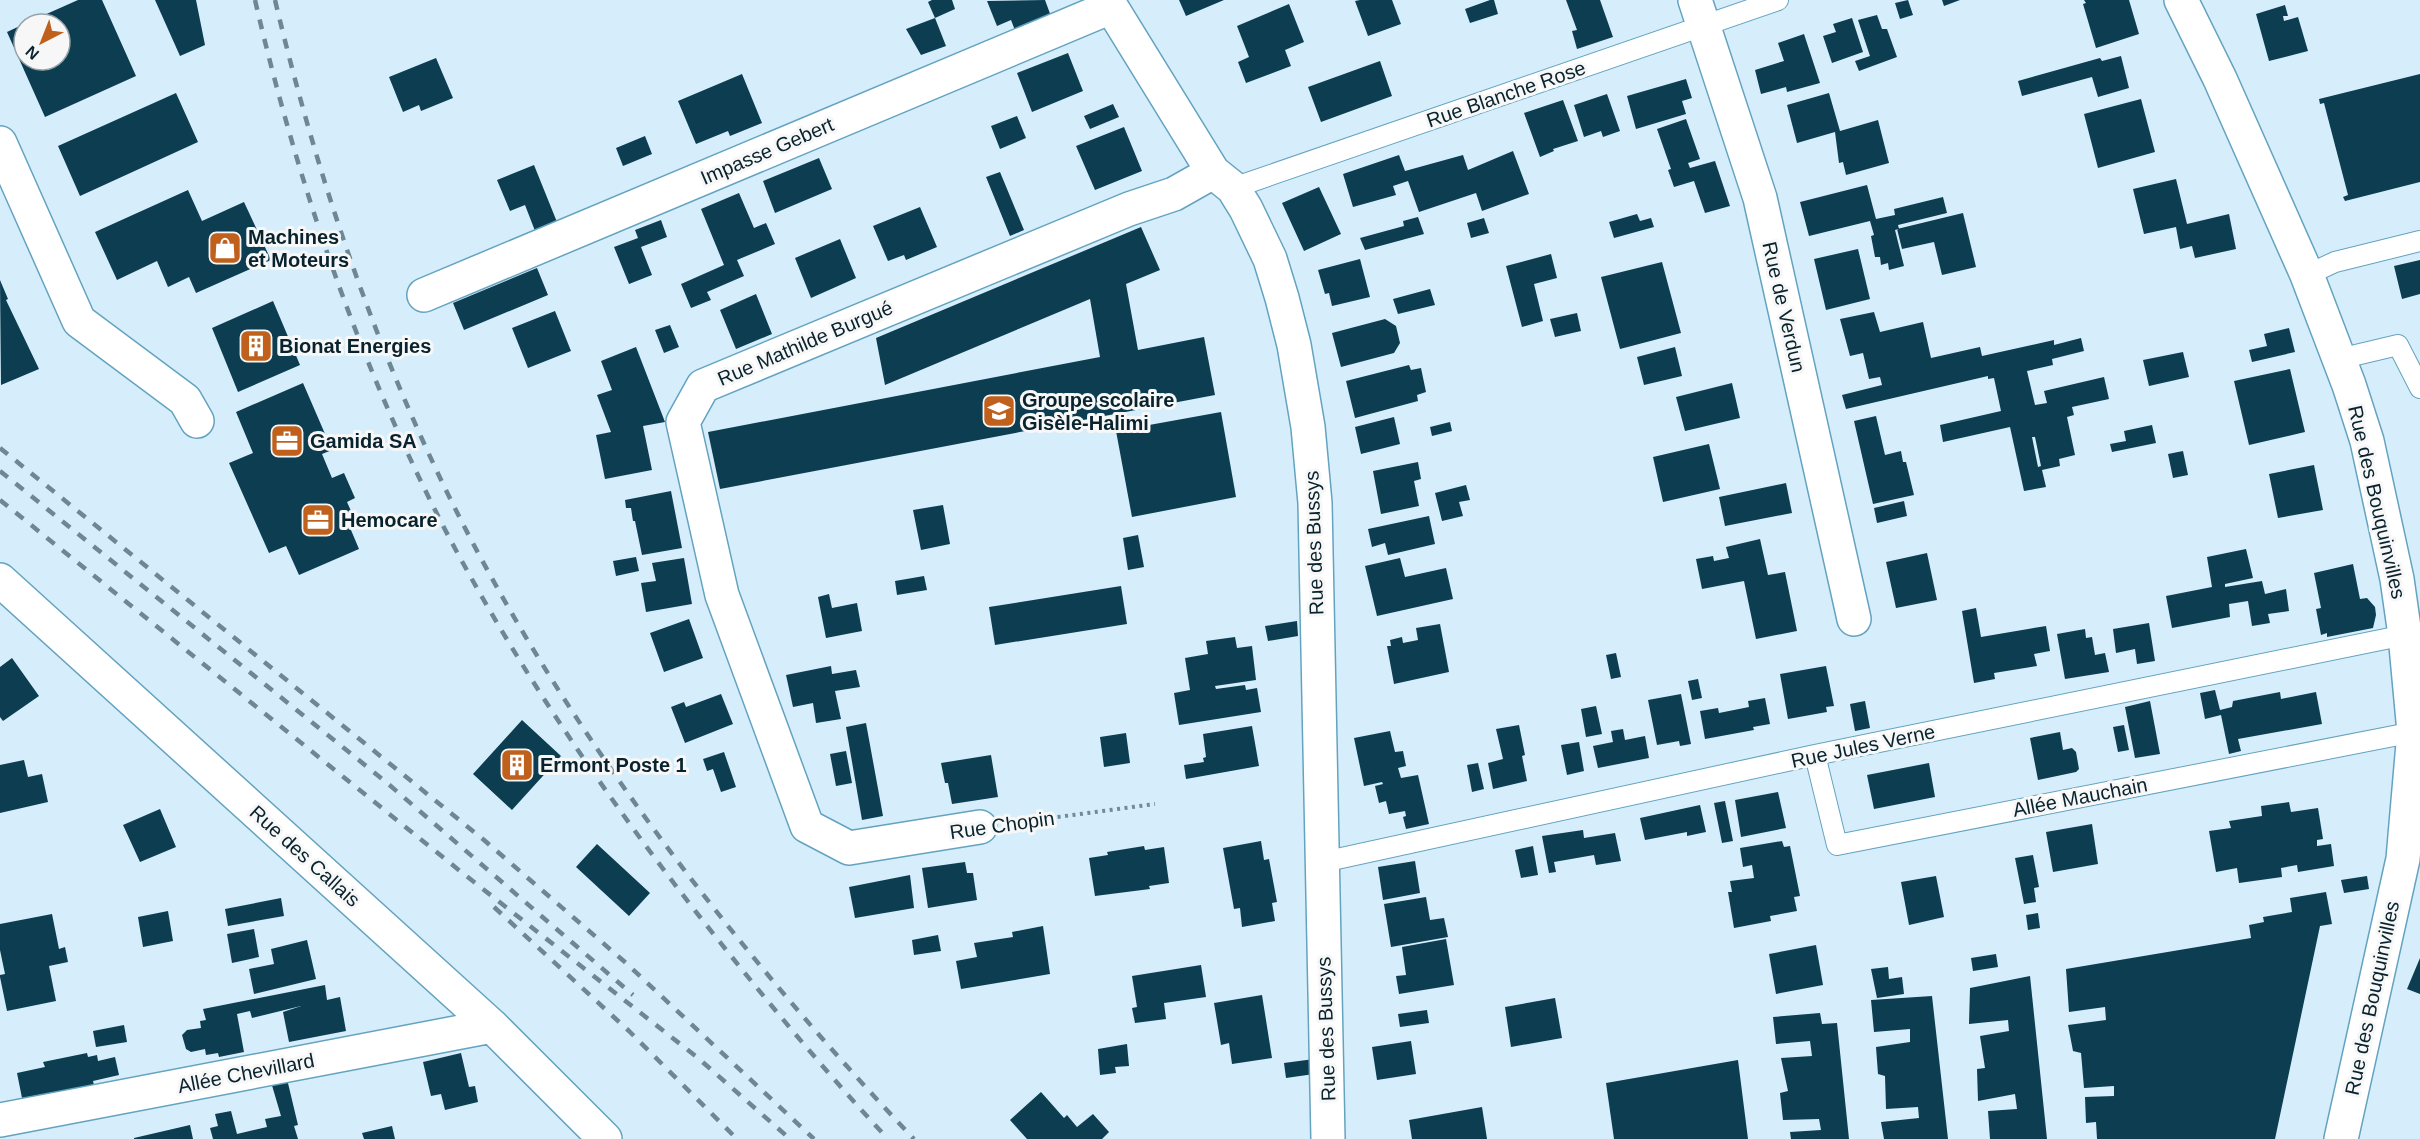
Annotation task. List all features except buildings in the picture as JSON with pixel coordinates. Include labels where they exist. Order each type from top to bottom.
[{"type":"street","name":"Rue des Bouquinvilles","points":[[2181,0],[2220,79],[2307,274],[2340,359],[2367,441],[2397,579],[2405,635],[2414,732],[2403,859],[2341,1139]]},
{"type":"street","name":"Rue des Bussys","points":[[1109,4],[1223,180],[1246,209],[1269,259],[1282,298],[1302,386],[1315,503],[1328,1139]]},
{"type":"street","name":"Impasse Gebert","points":[[424,295],[1109,4]]},
{"type":"street","name":"Rue de Verdun","points":[[1699,13],[1760,198],[1854,619]]},
{"type":"street","points":[[0,143],[79,321],[185,400],[197,421]]},
{"type":"street","name":"Rue Mathilde Burgué","points":[[849,848],[807,826],[722,595],[683,423],[703,386],[1129,209],[1223,180]]},
{"type":"street","name":"Rue des Callais","points":[[0,580],[492,1026],[605,1139]]},
{"type":"street","name":"Rue Chopin","points":[[849,848],[980,827]]},
{"type":"street","name":"Allée Chevillard","points":[[0,1120],[492,1026]]},
{"type":"lane","name":"Rue Blanche Rose","points":[[1223,180],[1699,13],[1778,0]]},
{"type":"lane","points":[[2307,274],[2335,262],[2420,241]]},
{"type":"lane","points":[[2340,359],[2398,345],[2420,388]]},
{"type":"lane","name":"Rue Jules Verne","points":[[1323,862],[1815,755],[2405,635]]},
{"type":"lane","name":"Allée Mauchain","points":[[1815,755],[1837,845],[2414,732]]},
{"type":"path","name":"Rue Chopin","points":[[980,827],[1155,804]]},
{"type":"railway","points":[[255,0],[272,70],[312,208],[361,345],[419,477],[478,590],[536,687],[632,827],[792,1030],[888,1139]]},
{"type":"railway","points":[[275,0],[306,119],[342,237],[363,295],[434,465],[480,556],[531,646],[587,734],[647,820],[777,986],[914,1139]]},
{"type":"railway","points":[[0,448],[484,840],[626,963],[814,1139]]},
{"type":"railway","points":[[0,471],[386,782],[633,995]]},
{"type":"railway","points":[[0,500],[460,871],[698,1058],[790,1139]]},
{"type":"railway","points":[[494,907],[629,1031],[737,1139]]},
{"type":"place","name":"Machines et Moteurs","points":[[225,248]]},
{"type":"place","name":"Bionat Energies","points":[[256,346]]},
{"type":"place","name":"Groupe scolaire Gisèle-Halimi","points":[[999,411]]},
{"type":"place","name":"Gamida SA","points":[[287,441]]},
{"type":"place","name":"Hemocare","points":[[318,520]]},
{"type":"place","name":"Ermont Poste 1","points":[[517,765]]}]
